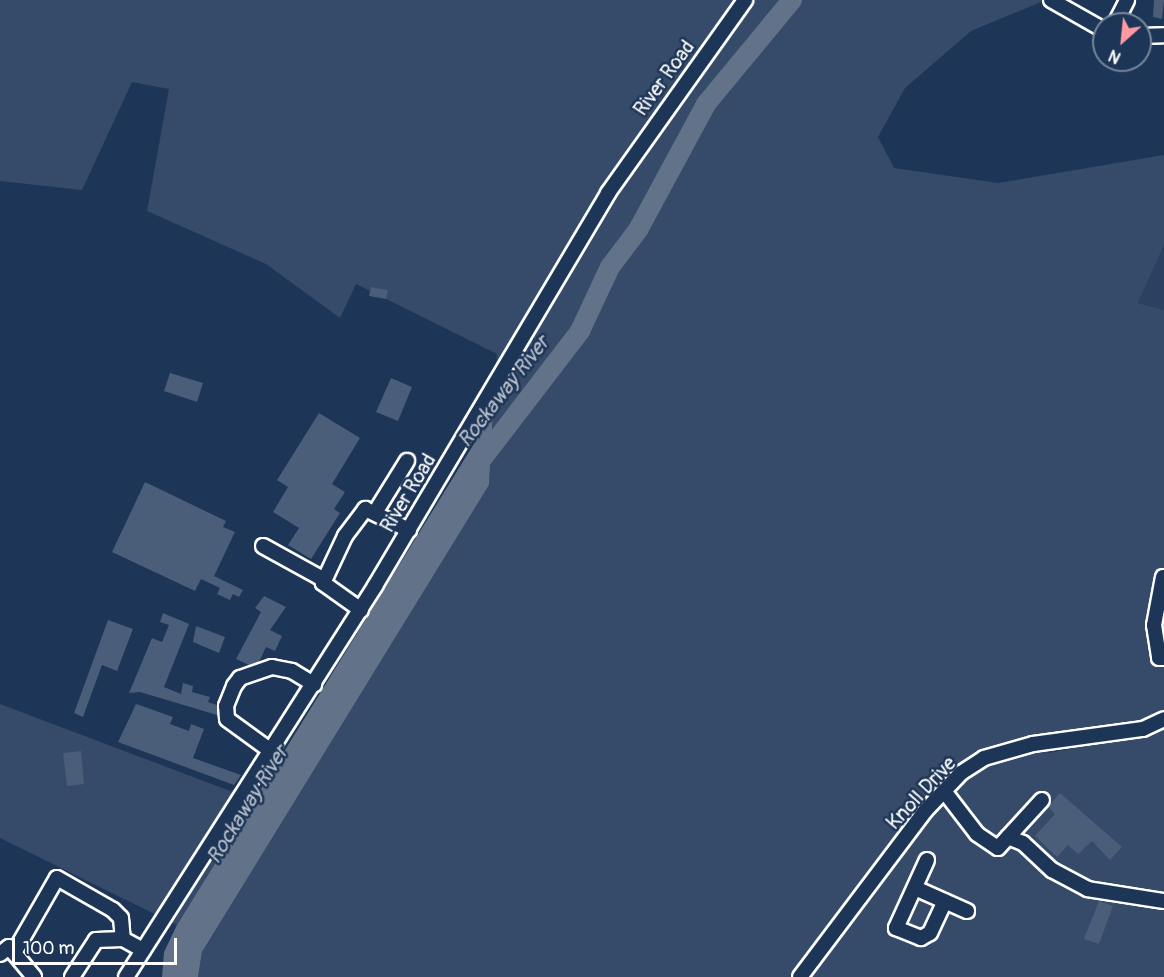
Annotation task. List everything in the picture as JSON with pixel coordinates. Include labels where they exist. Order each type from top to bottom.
[{"type":"street","name":"River Road","points":[[126,977],[360,610],[608,193],[746,0]]},
{"type":"street","points":[[1051,0],[1092,23]]},
{"type":"street","points":[[376,511],[407,461]]},
{"type":"street","points":[[360,610],[322,583],[365,509],[376,511],[409,530]]},
{"type":"street","points":[[263,546],[323,579]]},
{"type":"street","points":[[1163,577],[1154,625],[1159,658],[1164,658]]},
{"type":"street","points":[[271,751],[227,719],[234,686],[240,678],[272,667],[292,671],[314,684]]},
{"type":"street","name":"Knoll Drive","points":[[800,977],[944,791],[984,758],[1033,744],[1143,729],[1164,719]]},
{"type":"street","points":[[944,791],[977,834],[998,848],[1042,800]]},
{"type":"street","points":[[1008,837],[1023,843],[1052,870],[1087,889],[1164,901]]},
{"type":"street","points":[[927,860],[896,928],[914,939],[930,933],[945,901]]},
{"type":"street","points":[[34,977],[7,954],[57,878],[113,910],[121,918],[123,939]]},
{"type":"street","points":[[915,888],[968,911]]},
{"type":"street","points":[[72,977],[96,940],[123,939],[143,950]]},
{"type":"shaded area","points":[[0,0],[1046,0],[971,31],[905,88],[878,137],[894,168],[998,183],[1164,155],[1164,245],[1138,303],[1164,310],[1164,716],[1043,754],[1145,735],[1164,723],[1164,977],[198,977],[202,952],[489,485],[497,354],[356,284],[340,318],[266,264],[147,211],[169,89],[132,82],[82,190],[0,181]]},
{"type":"shaded area","points":[[1164,245],[1164,310],[1138,303]]},
{"type":"shaded area","name":"Rockaway River","points":[[493,413],[489,485],[202,952],[198,977],[162,977],[164,952],[177,925]]},
{"type":"shaded area","points":[[0,704],[254,800],[177,925],[0,838]]},
{"type":"building","points":[[1154,0],[1164,0],[1162,19],[1153,17]]},
{"type":"building","points":[[371,287],[388,290],[386,299],[369,296]]},
{"type":"building","points":[[170,373],[203,383],[197,402],[164,391]]},
{"type":"building","points":[[391,378],[412,387],[398,421],[376,412]]},
{"type":"building","points":[[319,413],[360,438],[332,484],[345,492],[334,509],[340,513],[311,559],[288,545],[299,528],[273,512],[288,487],[277,480]]},
{"type":"building","points":[[145,482],[226,521],[223,527],[235,532],[214,576],[243,590],[239,597],[233,594],[230,600],[217,594],[220,588],[201,579],[195,591],[112,552]]},
{"type":"building","points":[[264,596],[286,607],[270,630],[282,636],[275,651],[266,647],[259,662],[249,665],[236,659],[261,612],[255,608]]},
{"type":"building","points":[[163,613],[189,624],[164,687],[181,694],[183,683],[193,686],[192,692],[210,697],[208,702],[217,705],[217,715],[140,692],[129,693],[152,638],[162,642],[169,625],[160,622]]},
{"type":"building","points":[[108,620],[133,629],[117,671],[102,665],[83,717],[74,713]]},
{"type":"building","points":[[196,626],[225,637],[219,653],[193,642]]},
{"type":"building","points":[[136,704],[173,717],[170,724],[189,731],[191,724],[204,729],[193,758],[241,775],[234,785],[118,742]]},
{"type":"building","points":[[81,751],[84,784],[67,786],[63,753]]},
{"type":"building","points":[[1060,793],[1122,847],[1110,860],[1092,841],[1078,854],[1068,845],[1057,857],[1035,836],[1055,814],[1048,807]]},
{"type":"building","points":[[1099,901],[1113,906],[1099,944],[1084,939]]},
{"type":"waterway","name":"Rockaway River","points":[[475,468],[580,331],[610,267],[638,230],[706,104],[792,0]]}]
